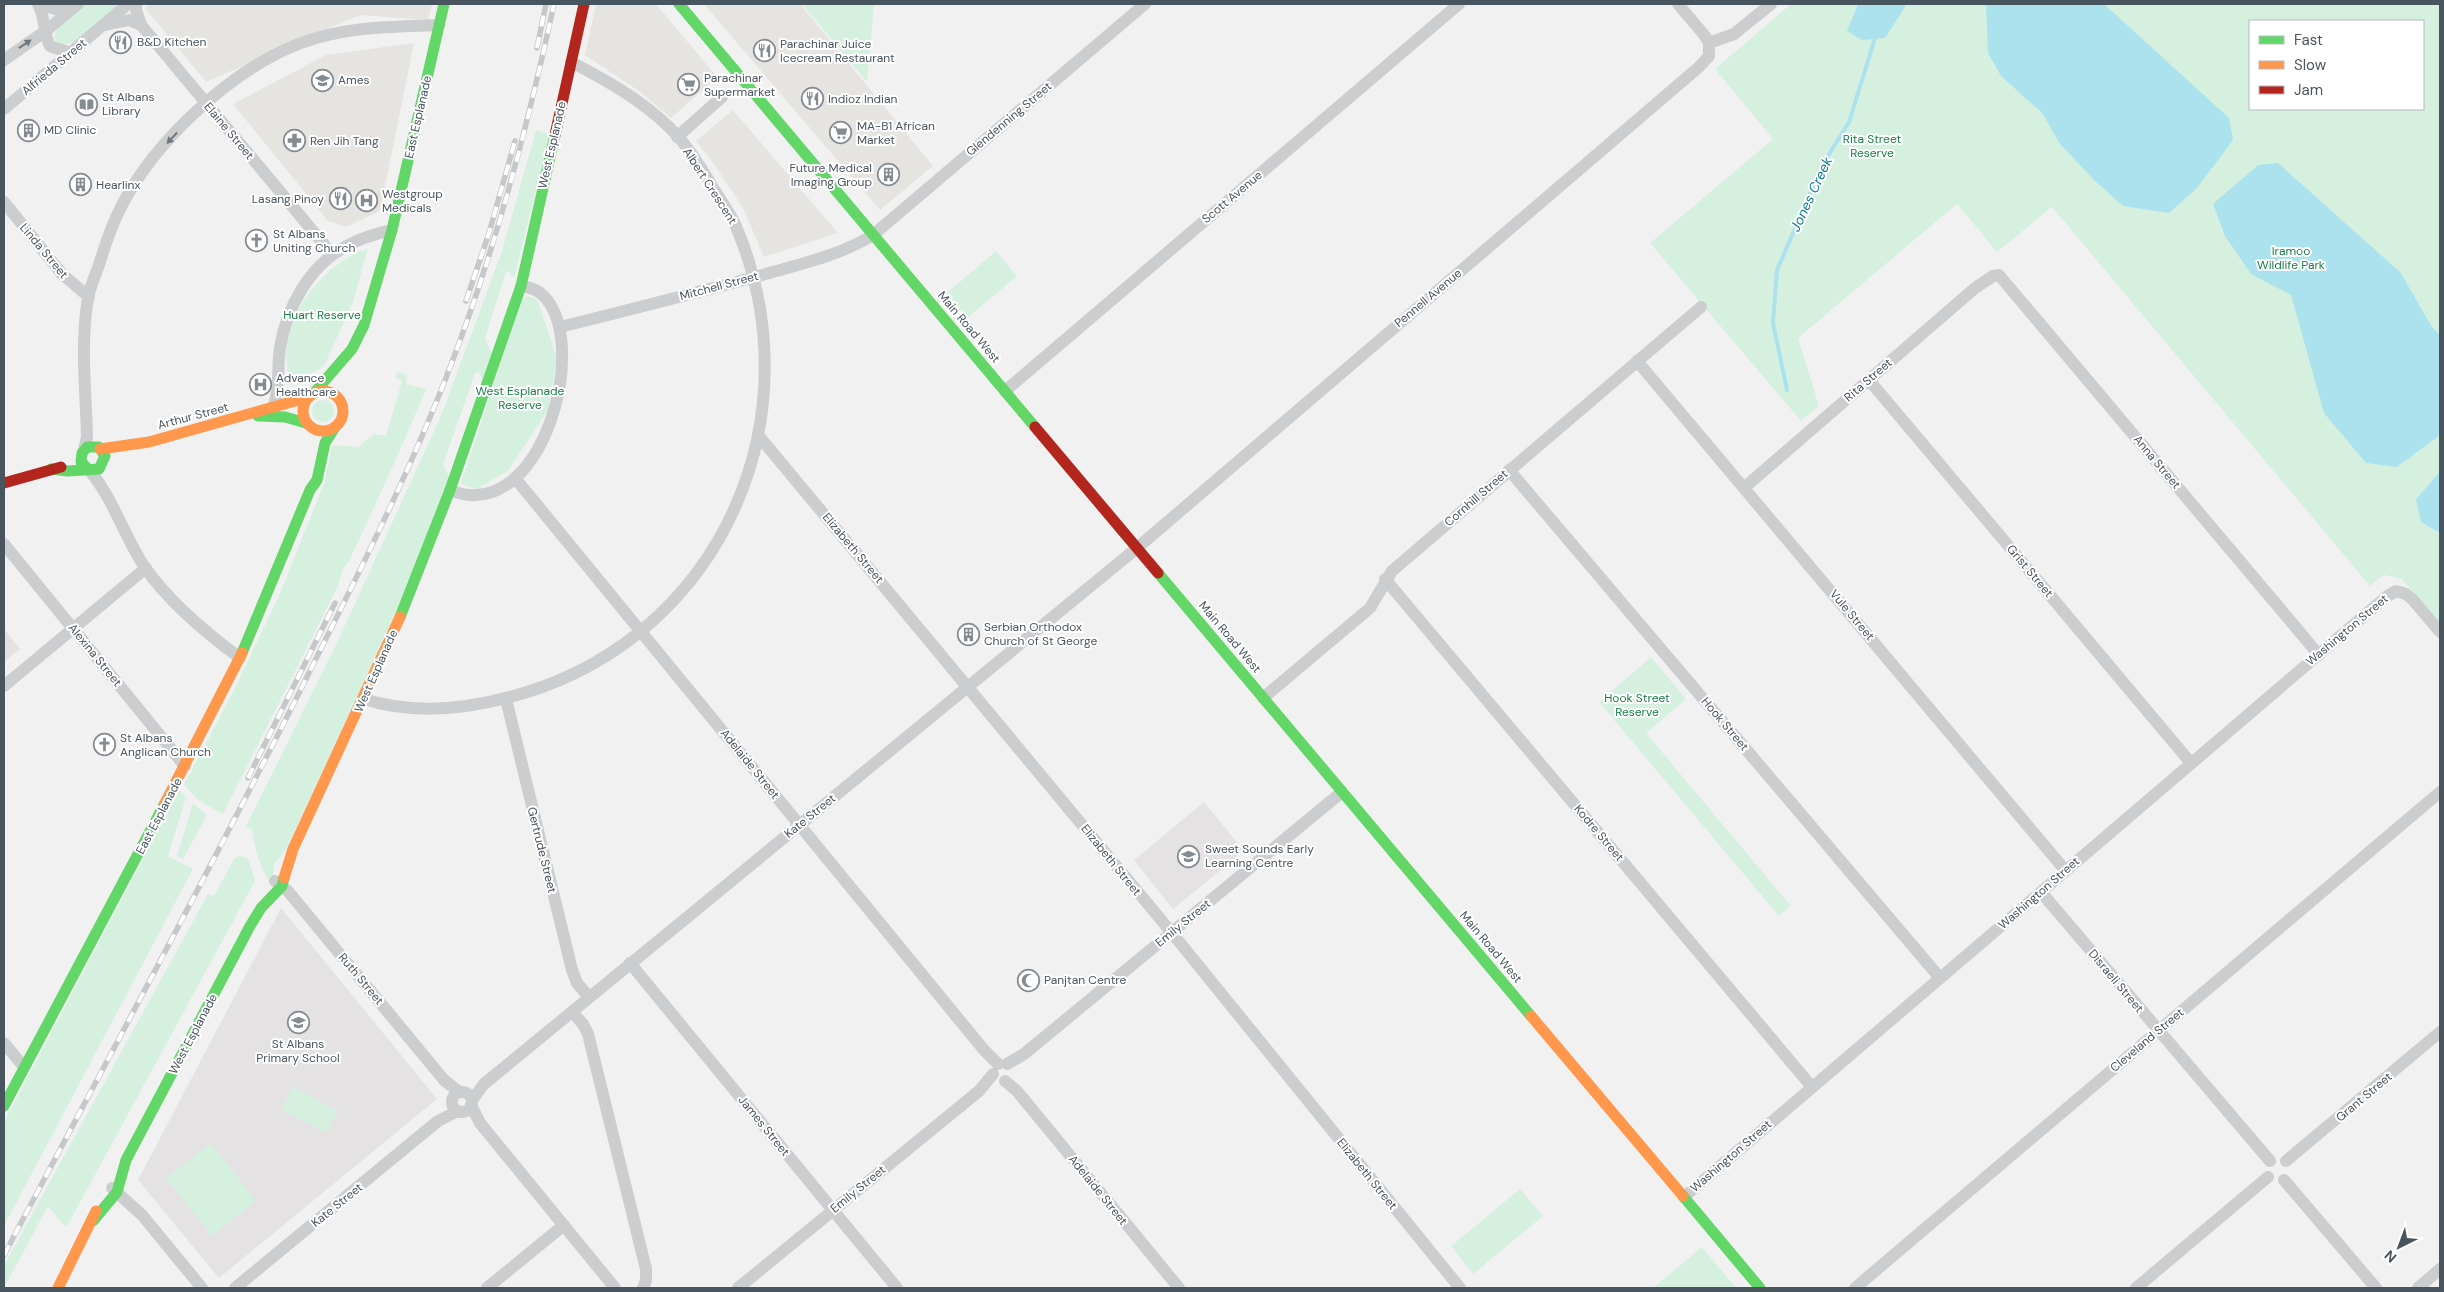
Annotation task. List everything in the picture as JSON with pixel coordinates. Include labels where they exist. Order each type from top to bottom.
[{"type":"street","points":[[39,4],[55,9],[77,5]]},
{"type":"street","points":[[39,4],[47,30],[46,39],[50,46],[70,53]]},
{"type":"street","name":"Alfrieda Street","points":[[4,109],[128,4]]},
{"type":"street","name":"Elaine Street","points":[[136,4],[141,25],[332,254]]},
{"type":"street","name":"East Esplanade","points":[[311,395],[338,367],[352,349],[364,325],[392,230],[444,4]]},
{"type":"street","name":"West Esplanade","points":[[58,1288],[93,1222],[98,1206],[114,1190],[118,1166],[126,1160],[261,908],[265,891],[278,884],[279,864],[293,848],[396,629],[450,490],[521,286],[584,4]]},
{"type":"street","name":"Main Road West","points":[[679,4],[1760,1288]]},
{"type":"street","name":"Glendenning Street","points":[[874,235],[1144,4]]},
{"type":"street","name":"Scott Avenue","points":[[1005,391],[1459,4]]},
{"type":"street","points":[[1678,4],[1709,44],[1734,34],[1771,4]]},
{"type":"street","points":[[4,60],[47,30],[77,5]]},
{"type":"street","name":"Alfrieda Street","points":[[104,25],[129,20],[141,25]]},
{"type":"street","points":[[240,658],[212,638],[187,614],[146,568],[100,482],[81,462],[87,437],[83,351],[88,297],[122,205],[153,158],[206,103],[249,68],[302,43],[362,27],[439,25]]},
{"type":"street","name":"Pennell Avenue","points":[[1137,548],[1699,67],[1709,56],[1709,44]]},
{"type":"street","name":"Albert Crescent","points":[[364,699],[390,706],[434,708],[469,706],[506,699],[557,682],[578,672],[640,631],[687,584],[718,541],[745,483],[758,435],[764,401],[766,350],[762,315],[754,277],[735,223],[669,127],[620,88],[571,62]]},
{"type":"street","points":[[677,137],[722,97]]},
{"type":"street","name":"Linda Street","points":[[4,202],[62,274],[88,297]]},
{"type":"street","points":[[274,405],[279,391],[280,349],[292,306],[305,286],[332,254],[365,237],[392,230]]},
{"type":"street","name":"Mitchell Street","points":[[560,327],[754,277],[841,252],[874,235]]},
{"type":"street","name":"Anna Street","points":[[1993,276],[1999,275],[2006,281],[2319,654]]},
{"type":"street","name":"Rita Street","points":[[1745,487],[1993,276]]},
{"type":"street","points":[[450,490],[472,496],[485,496],[516,478],[536,454],[545,438],[550,423],[562,362],[560,327],[546,299],[538,291],[521,286]]},
{"type":"street","name":"Cornhill Street","points":[[1263,698],[1370,608],[1385,579],[1392,571],[1701,307]]},
{"type":"street","name":"Vule Street","points":[[1637,361],[1745,487],[2065,870]]},
{"type":"street","points":[[338,367],[341,419],[335,427],[310,433],[303,406],[311,395],[320,392],[332,394],[340,402]]},
{"type":"street","points":[[279,377],[293,402]]},
{"type":"street","name":"Grist Street","points":[[1869,380],[2191,763]]},
{"type":"street","name":"Arthur Street","points":[[99,448],[112,449],[149,442],[245,416],[274,405],[293,402],[311,395]]},
{"type":"street","points":[[86,414],[99,448],[105,456],[103,465],[110,500]]},
{"type":"street","name":"Arthur Street","points":[[245,416],[285,417],[310,433]]},
{"type":"street","name":"East Esplanade","points":[[4,1106],[186,766],[240,658],[310,490],[317,480],[325,443],[335,427]]},
{"type":"street","name":"East Esplanade","points":[[310,433],[310,490]]},
{"type":"street","name":"Elizabeth Street","points":[[758,435],[1172,933],[1460,1288]]},
{"type":"street","name":"Arthur Street","points":[[103,465],[149,442]]},
{"type":"street","points":[[4,483],[65,466],[91,446],[99,448]]},
{"type":"street","points":[[51,469],[99,469],[103,465]]},
{"type":"street","name":"Hook Street","points":[[1510,470],[1940,978]]},
{"type":"street","name":"Adelaide Street","points":[[516,478],[1179,1288]]},
{"type":"street","name":"Alexina Street","points":[[4,544],[186,766]]},
{"type":"street","name":"Kate Street","points":[[235,1288],[1137,548]]},
{"type":"street","points":[[4,686],[146,568]]},
{"type":"street","name":"Kodre Street","points":[[1385,579],[1812,1087]]},
{"type":"street","name":"Washington Street","points":[[1684,1197],[2065,870],[2396,591],[2406,594],[2413,600],[2440,632]]},
{"type":"street","name":"Gertrude Street","points":[[506,699],[572,970],[578,983],[589,997]]},
{"type":"street","name":"Emily Street","points":[[738,1288],[1342,792]]},
{"type":"street","name":"Cleveland Street","points":[[1855,1288],[2440,792]]},
{"type":"street","name":"Ruth Street","points":[[278,884],[480,1123],[615,1288]]},
{"type":"street","name":"Disraeli Street","points":[[2041,892],[2270,1161]]},
{"type":"street","name":"James Street","points":[[630,963],[897,1288]]},
{"type":"street","points":[[572,1012],[583,1024],[588,1034],[646,1269],[646,1281],[643,1288]]},
{"type":"street","name":"Grant Street","points":[[2286,1161],[2440,1032]]},
{"type":"street","points":[[4,1042],[24,1068]]},
{"type":"street","points":[[2278,1158],[2286,1161],[2290,1169],[2284,1180],[2276,1182],[2268,1177],[2266,1169],[2270,1161],[2278,1158]]},
{"type":"street","points":[[2136,1288],[2268,1177]]},
{"type":"street","points":[[2284,1180],[2376,1288]]},
{"type":"street","points":[[114,1190],[142,1215],[202,1288]]},
{"type":"street","points":[[487,1288],[564,1225]]},
{"type":"street","points":[[2418,1288],[2440,1269]]},
{"type":"shaded area","points":[[150,4],[432,4],[428,20],[360,15],[206,82],[145,8]]},
{"type":"shaded area","points":[[596,4],[656,4],[717,77],[671,118],[639,91],[585,55]]},
{"type":"shaded area","points":[[704,4],[800,4],[933,166],[880,210]]},
{"type":"shaded area","points":[[414,43],[380,211],[346,227],[328,221],[233,104],[326,55]]},
{"type":"shaded area","points":[[733,110],[838,233],[764,257],[743,208],[714,164],[696,141]]},
{"type":"shaded area","points":[[4,629],[20,649],[4,662]]},
{"type":"shaded area","name":"Sweet Sounds Early Learning Centre","points":[[1204,802],[1244,851],[1173,909],[1134,860]]},
{"type":"shaded area","name":"St Albans Primary School","points":[[281,908],[437,1099],[219,1278],[138,1180]]},
{"type":"green space","points":[[83,4],[120,4],[87,34],[67,44],[60,43],[54,37],[58,27]]},
{"type":"green space","points":[[802,4],[874,4],[867,82]]},
{"type":"green space","name":"Iramoo Wildlife Park","points":[[1791,4],[2440,4],[2440,624],[2402,579],[2384,575],[2370,586],[2052,207],[1997,252],[1957,204],[1798,338],[1819,406],[1801,421],[1650,243],[1773,139],[1715,69]]},
{"type":"green space","points":[[536,130],[550,134],[514,278],[508,271],[506,272],[485,338],[492,354],[483,381],[479,372],[475,373],[443,465],[450,478],[422,555],[286,850],[274,864],[273,878],[270,882],[258,858],[252,830],[246,826],[335,647],[441,416],[502,251]]},
{"type":"green space","name":"Huart Reserve","points":[[368,248],[353,302],[324,366],[292,385],[287,365],[287,344],[293,323],[303,303],[316,285],[332,269],[349,257]]},
{"type":"green space","points":[[996,251],[1017,276],[967,318],[947,293]]},
{"type":"green space","name":"West Esplanade Reserve","points":[[527,296],[537,299],[557,358],[548,410],[508,471],[476,489],[461,484],[521,301]]},
{"type":"green space","points":[[398,372],[407,375],[406,384],[426,389],[369,518],[349,561],[342,570],[338,586],[223,814],[198,800],[184,785],[232,694],[279,596],[325,481],[332,445],[358,447],[374,434],[386,436],[402,381],[395,377]]},
{"type":"green space","points":[[323,400],[331,403],[334,411],[331,419],[323,422],[315,419],[312,411],[315,403]]},
{"type":"green space","name":"Hook Street Reserve","points":[[1651,657],[1686,699],[1646,733],[1791,906],[1779,916],[1599,702]]},
{"type":"green space","points":[[179,790],[186,797],[168,856],[193,869],[4,1226],[4,1122]]},
{"type":"green space","points":[[193,803],[207,815],[183,859],[177,856]]},
{"type":"green space","points":[[239,856],[248,858],[255,881],[66,1228],[48,1206],[4,1288],[4,1266],[13,1249],[208,894],[214,896],[234,859]]},
{"type":"green space","points":[[293,1087],[338,1111],[326,1133],[281,1109]]},
{"type":"green space","points":[[211,1143],[256,1201],[212,1236],[166,1178]]},
{"type":"green space","points":[[1520,1189],[1543,1216],[1473,1274],[1451,1246]]},
{"type":"green space","points":[[1702,1247],[1736,1288],[1653,1288]]},
{"type":"water","points":[[1858,4],[1907,4],[1885,38],[1862,40],[1847,31]]},
{"type":"water","points":[[1986,4],[2104,4],[2229,118],[2233,140],[2197,188],[2169,213],[2123,206],[2095,181],[2060,144],[2042,113],[2001,76],[1988,53]]},
{"type":"water","points":[[2278,163],[2400,272],[2432,327],[2440,335],[2440,435],[2397,467],[2366,463],[2324,413],[2291,295],[2251,274],[2225,236],[2213,204],[2258,165]]},
{"type":"water","points":[[2440,472],[2440,533],[2421,522],[2416,499]]},
{"type":"waterway","name":"Jones Creek","points":[[1787,390],[1773,323],[1777,270],[1823,164],[1849,122],[1876,35]]},
{"type":"railway","points":[[537,48],[546,4]]},
{"type":"railway","points":[[4,1255],[263,764],[360,570],[418,446],[452,362],[497,229],[522,140],[554,4]]},
{"type":"railway","points":[[466,301],[489,233],[515,141]]},
{"type":"railway","points":[[248,778],[335,603]]},
{"type":"traffic: fast","points":[[314,393],[352,349],[364,325],[392,230],[444,4]]},
{"type":"traffic: fast","points":[[679,4],[1035,427]]},
{"type":"traffic: fast","points":[[400,617],[450,490],[521,286],[555,135]]},
{"type":"traffic: fast","points":[[258,416],[285,417],[306,423]]},
{"type":"traffic: fast","points":[[242,653],[310,490],[317,480],[325,443],[335,427]]},
{"type":"traffic: fast","points":[[51,469],[68,471],[99,469],[105,456],[99,447],[87,447],[82,453],[81,462],[88,469]]},
{"type":"traffic: fast","points":[[1158,573],[1531,1016]]},
{"type":"traffic: fast","points":[[4,1106],[164,805]]},
{"type":"traffic: fast","points":[[93,1221],[117,1192],[126,1160],[250,926],[261,908],[282,886],[284,878]]},
{"type":"traffic: fast","points":[[1683,1196],[1760,1288]]},
{"type":"traffic: slow","points":[[323,391],[337,397],[343,411],[337,425],[323,431],[309,425],[303,411],[309,397],[323,391]]},
{"type":"traffic: slow","points":[[100,449],[149,442],[309,397]]},
{"type":"traffic: slow","points":[[284,878],[293,849],[400,617]]},
{"type":"traffic: slow","points":[[164,805],[242,653]]},
{"type":"traffic: slow","points":[[1531,1016],[1683,1196]]},
{"type":"traffic: slow","points":[[58,1288],[96,1211]]},
{"type":"traffic: jam","points":[[555,135],[584,4]]},
{"type":"traffic: jam","points":[[1035,427],[1158,573]]},
{"type":"traffic: jam","points":[[4,483],[61,467]]},
{"type":"place","name":"B&D Kitchen","points":[[121,42]]},
{"type":"place","name":"Parachinar Juice Icecream Restaurant","points":[[764,51]]},
{"type":"place","name":"Ames","points":[[322,80]]},
{"type":"place","name":"Parachinar Supermarket","points":[[688,85]]},
{"type":"place","name":"Indioz Indian","points":[[812,99]]},
{"type":"place","name":"St Albans Library","points":[[86,104]]},
{"type":"place","name":"MD Clinic","points":[[28,130]]},
{"type":"place","name":"MA-B1 African Market","points":[[841,133]]},
{"type":"place","name":"Ren Jih Tang","points":[[294,141]]},
{"type":"place","name":"Future Medical Imaging Group","points":[[888,175]]},
{"type":"place","name":"Hearlinx","points":[[80,185]]},
{"type":"place","name":"Lasang Pinoy","points":[[340,199]]},
{"type":"place","name":"Westgroup Medicals","points":[[366,201]]},
{"type":"place","name":"St Albans Uniting Church","points":[[257,241]]},
{"type":"place","name":"Advance Healthcare","points":[[260,385]]},
{"type":"place","name":"Serbian Orthodox Church of St George","points":[[968,634]]},
{"type":"place","name":"St Albans Anglican Church","points":[[104,745]]},
{"type":"place","name":"Sweet Sounds Early Learning Centre","points":[[1189,856]]},
{"type":"place","name":"Panjtan Centre","points":[[1028,980]]},
{"type":"place","name":"St Albans Primary School","points":[[298,1023]]},
{"type":"park label","name":"Rita Street Reserve","points":[[1872,146]]}]
